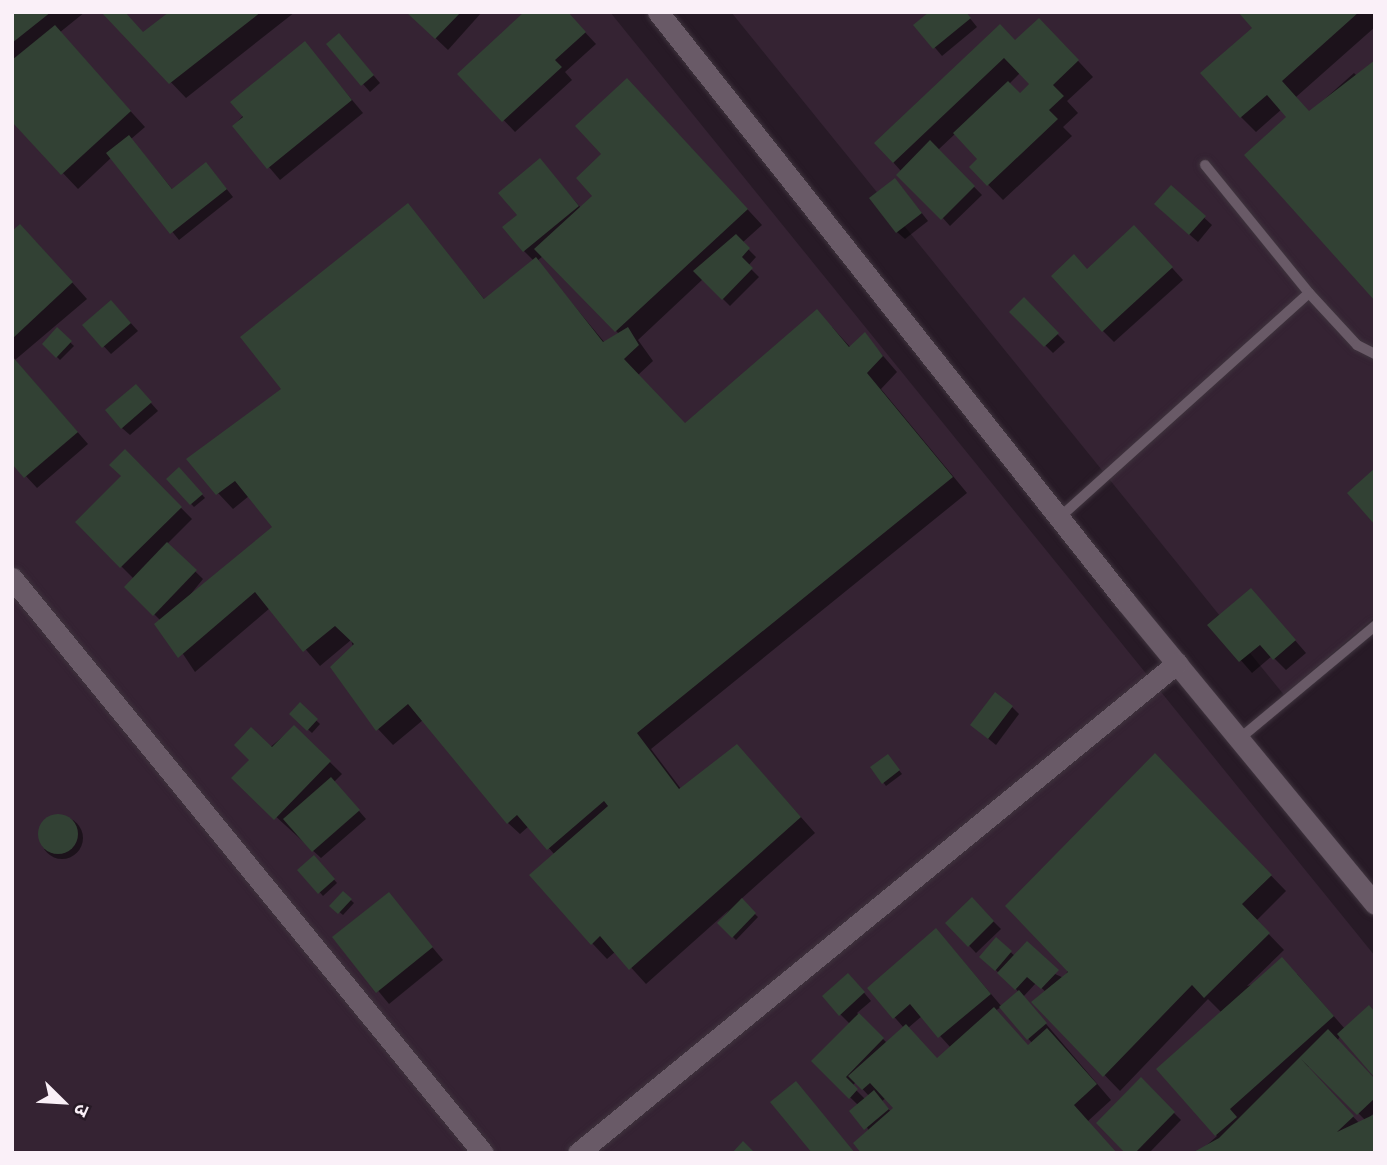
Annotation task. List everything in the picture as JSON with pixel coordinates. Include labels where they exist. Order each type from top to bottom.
[{"type":"street","points":[[659,12],[1238,740],[1372,895]]},
{"type":"street","points":[[12,578],[483,1153]]},
{"type":"street","points":[[578,1153],[1177,663]]},
{"type":"lane","points":[[1205,165],[1309,293],[1357,345],[1375,355]]},
{"type":"lane","points":[[1059,518],[1309,293]]},
{"type":"lane","points":[[1238,740],[1375,626]]},
{"type":"shaded area","points":[[12,12],[610,12],[1375,956],[1375,1153],[12,1153]]},
{"type":"shaded area","points":[[731,12],[1375,12],[1375,617],[1284,695]]},
{"type":"building","points":[[12,12],[51,12],[12,43]]},
{"type":"building","points":[[101,12],[125,12],[143,32],[169,12],[261,12],[169,84]]},
{"type":"building","points":[[406,12],[461,12],[435,39]]},
{"type":"building","points":[[524,12],[568,12],[586,32],[555,60],[562,67],[502,122],[457,74]]},
{"type":"building","points":[[929,12],[966,12],[971,18],[933,49],[913,25]]},
{"type":"building","points":[[1238,12],[1359,12],[1282,81],[1309,111],[1375,60],[1375,301],[1244,155],[1286,117],[1267,95],[1240,118],[1200,73],[1252,28]]},
{"type":"building","points":[[1039,18],[1079,60],[1053,85],[1064,96],[1049,110],[1058,119],[987,186],[969,167],[977,159],[953,133],[1008,81],[1020,93],[1029,84],[1004,58],[893,163],[874,143],[1000,24],[1015,40]]},
{"type":"building","points":[[55,25],[131,111],[61,175],[12,122],[12,60]]},
{"type":"building","points":[[339,33],[374,75],[361,86],[326,44]]},
{"type":"building","points":[[305,41],[352,100],[267,169],[232,126],[243,117],[230,102]]},
{"type":"building","points":[[627,78],[748,209],[615,332],[534,249],[592,196],[576,178],[601,154],[575,126]]},
{"type":"building","points":[[129,135],[172,189],[206,162],[227,189],[170,234],[106,153]]},
{"type":"building","points":[[930,140],[975,186],[941,220],[896,175]]},
{"type":"building","points":[[540,158],[579,206],[523,252],[502,227],[517,215],[498,193]]},
{"type":"building","points":[[895,178],[922,213],[896,233],[869,198]]},
{"type":"building","points":[[1171,185],[1206,216],[1189,235],[1154,204]]},
{"type":"building","points":[[408,203],[484,299],[536,257],[603,342],[628,327],[639,345],[624,359],[685,423],[817,309],[849,347],[865,332],[883,356],[867,373],[953,477],[637,733],[679,789],[737,744],[801,817],[629,970],[600,936],[591,945],[529,875],[608,806],[604,801],[547,850],[517,815],[507,824],[408,704],[376,731],[330,667],[354,644],[335,626],[303,652],[255,592],[178,658],[154,624],[272,527],[235,481],[216,495],[186,459],[281,389],[240,337]]},
{"type":"building","points":[[20,224],[73,282],[12,339],[12,231]]},
{"type":"building","points":[[1134,225],[1173,267],[1102,332],[1051,276],[1074,254],[1087,269]]},
{"type":"building","points":[[736,234],[750,248],[742,257],[753,268],[722,300],[693,271]]},
{"type":"building","points":[[1024,297],[1059,333],[1044,347],[1009,312]]},
{"type":"building","points":[[111,300],[131,323],[102,348],[82,325]]},
{"type":"building","points":[[57,327],[72,341],[56,358],[42,344]]},
{"type":"building","points":[[12,356],[78,432],[24,478],[12,464]]},
{"type":"building","points":[[136,384],[152,402],[121,429],[105,410]]},
{"type":"building","points":[[125,449],[182,507],[120,568],[75,522],[121,476],[109,465]]},
{"type":"building","points":[[179,467],[203,494],[190,505],[166,479]]},
{"type":"building","points":[[1375,468],[1375,525],[1347,493]]},
{"type":"building","points":[[167,542],[197,570],[153,616],[124,587]]},
{"type":"building","points":[[1251,588],[1296,640],[1273,660],[1260,645],[1239,662],[1207,625]]},
{"type":"building","points":[[995,692],[1013,706],[988,739],[970,725]]},
{"type":"building","points":[[300,702],[318,719],[307,731],[289,714]]},
{"type":"building","points":[[294,725],[331,761],[274,820],[231,778],[249,760],[234,745],[251,727],[272,747]]},
{"type":"building","points":[[1155,753],[1272,875],[1242,904],[1270,933],[1204,998],[1192,985],[1103,1077],[1031,1002],[1068,972],[1005,906]]},
{"type":"building","points":[[888,754],[900,770],[882,784],[870,767]]},
{"type":"building","points":[[331,777],[360,810],[312,852],[283,819]]},
{"type":"building","points":[[58,814],[66,815],[72,820],[77,826],[77,842],[72,848],[66,853],[58,854],[50,853],[44,848],[39,842],[38,834],[39,826],[44,820],[50,815]]},
{"type":"building","points":[[314,855],[335,879],[318,894],[297,870]]},
{"type":"building","points":[[343,891],[352,899],[338,914],[329,906]]},
{"type":"building","points":[[389,892],[433,947],[376,993],[332,937]]},
{"type":"building","points":[[972,897],[994,921],[968,947],[945,923]]},
{"type":"building","points":[[742,898],[756,913],[732,938],[717,923]]},
{"type":"building","points":[[936,928],[991,994],[938,1038],[910,1004],[893,1019],[867,988]]},
{"type":"building","points":[[996,937],[1012,951],[995,971],[979,957]]},
{"type":"building","points":[[1027,941],[1059,970],[1041,989],[1027,977],[1015,990],[997,973]]},
{"type":"building","points":[[1282,957],[1334,1016],[1230,1109],[1237,1117],[1215,1136],[1156,1069]]},
{"type":"building","points":[[848,973],[865,992],[839,1016],[822,996]]},
{"type":"building","points":[[1019,990],[1047,1023],[1027,1040],[999,1007]]},
{"type":"building","points":[[1369,1005],[1375,1012],[1375,1078],[1337,1034]]},
{"type":"building","points":[[994,1007],[1028,1045],[1047,1028],[1097,1084],[1074,1105],[1117,1153],[861,1153],[853,1143],[893,1108],[870,1083],[862,1090],[848,1076],[906,1024],[937,1058]]},
{"type":"building","points":[[859,1013],[884,1038],[846,1077],[858,1089],[849,1099],[811,1061]]},
{"type":"building","points":[[1328,1029],[1375,1079],[1375,1098],[1357,1115],[1301,1059],[1354,1116],[1337,1132],[1375,1114],[1375,1153],[1192,1153],[1219,1138]]},
{"type":"building","points":[[1141,1077],[1175,1112],[1135,1153],[1125,1153],[1096,1123]]},
{"type":"building","points":[[796,1081],[855,1153],[812,1153],[770,1102]]},
{"type":"building","points":[[874,1090],[889,1109],[864,1130],[849,1111]]},
{"type":"building","points":[[743,1141],[755,1153],[732,1153]]}]
